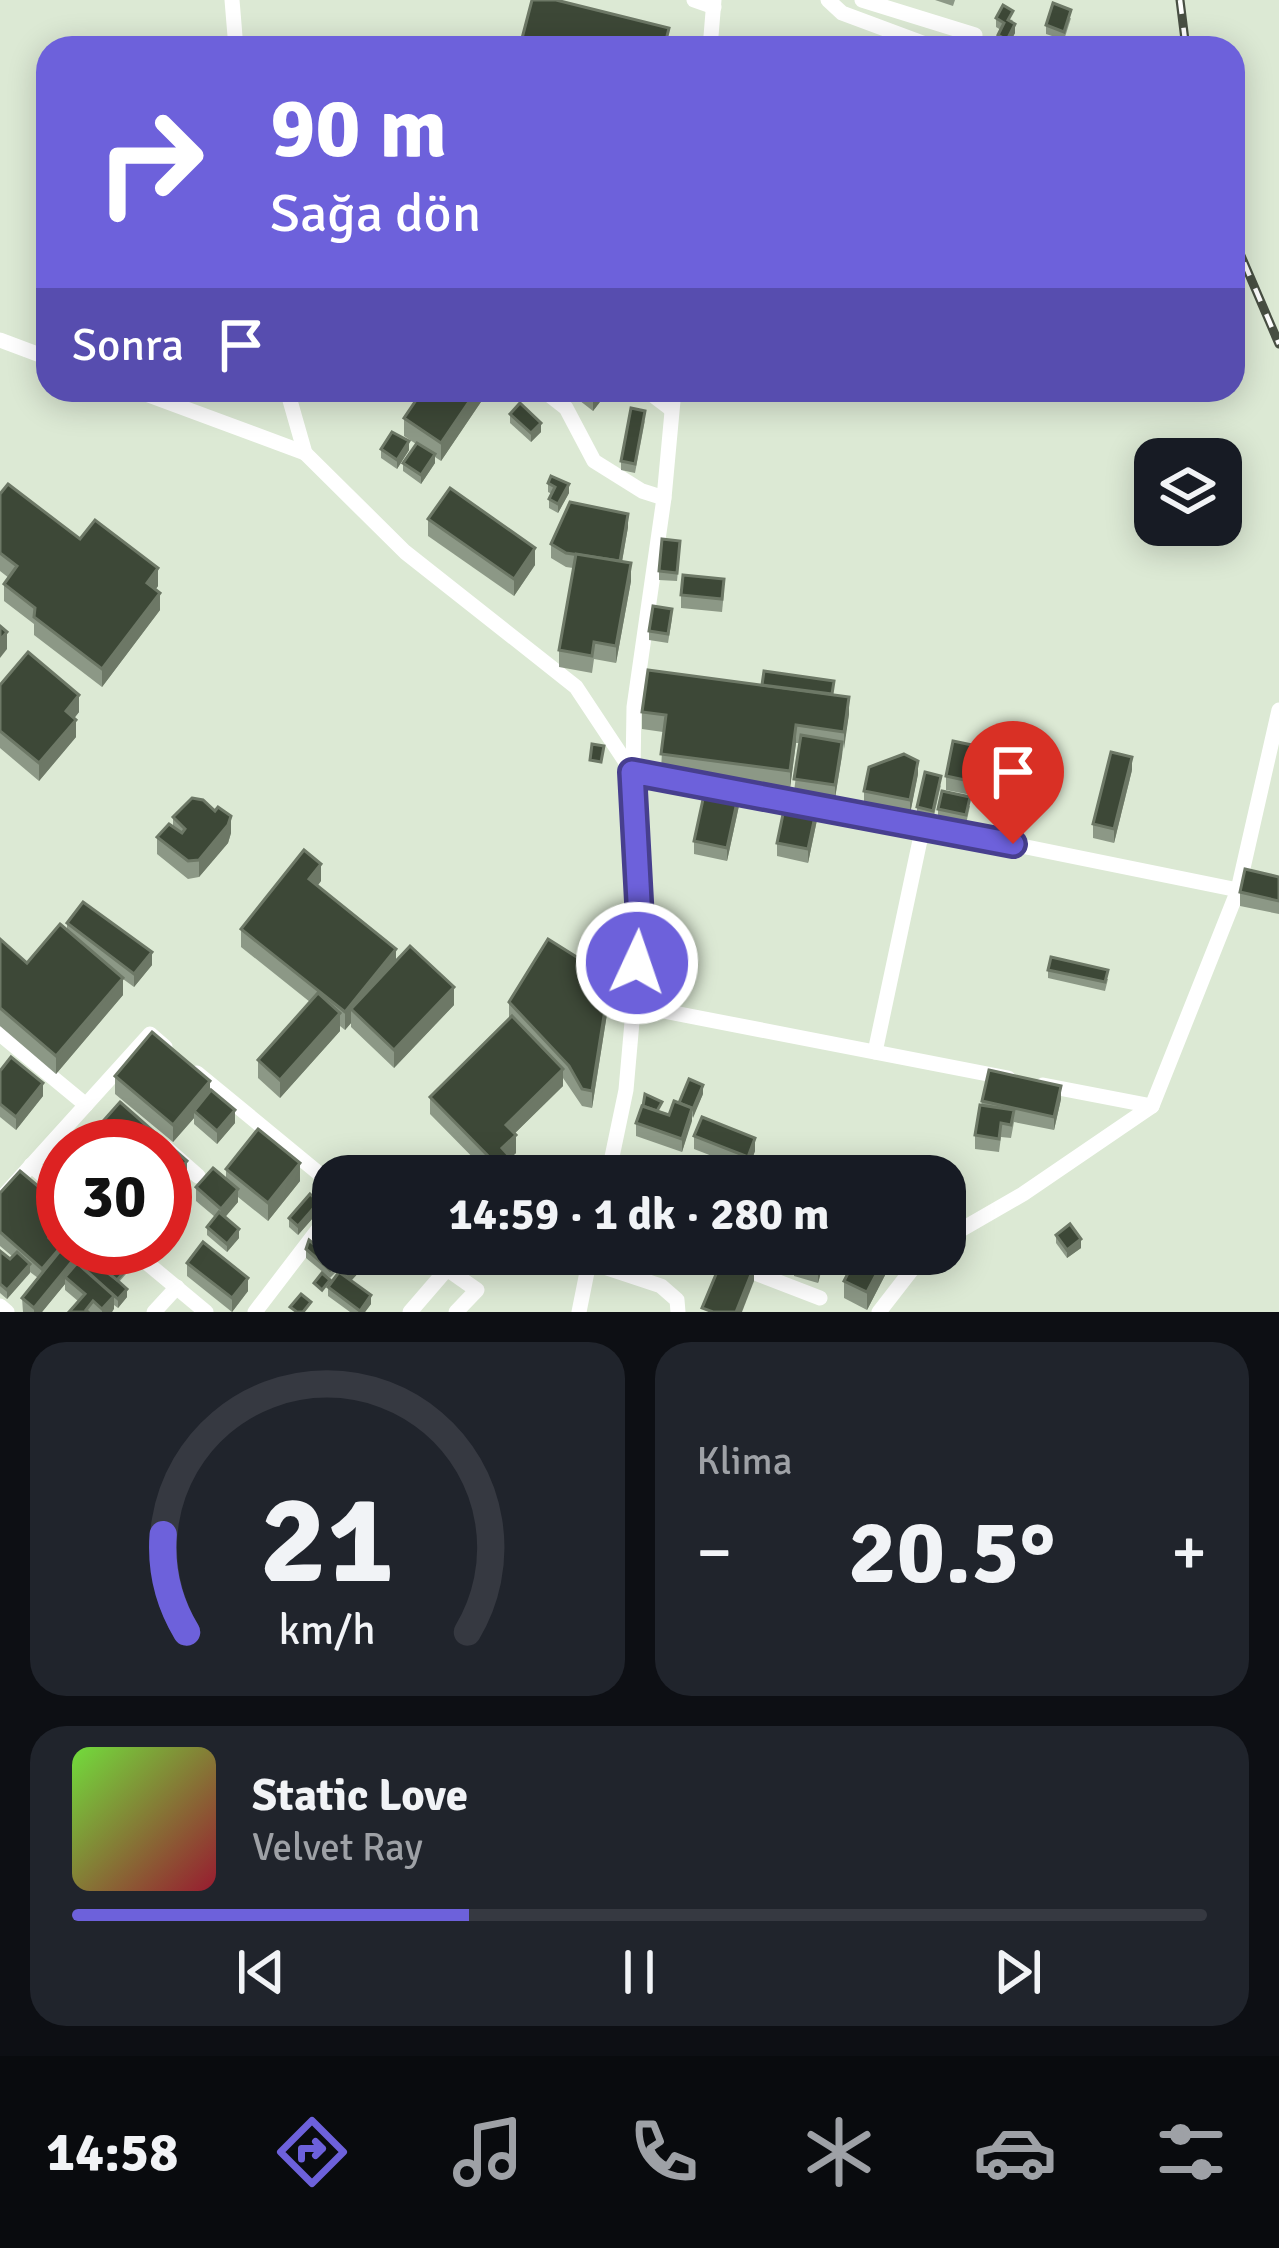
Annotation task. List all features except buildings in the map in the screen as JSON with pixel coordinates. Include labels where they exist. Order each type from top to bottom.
[{"type":"street","points":[[232,0],[235,36]]},
{"type":"street","points":[[694,0],[714,4],[711,36]]},
{"type":"street","points":[[828,0],[842,13],[904,36]]},
{"type":"street","points":[[862,0],[975,35]]},
{"type":"street","points":[[0,340],[36,354]]},
{"type":"street","points":[[167,402],[305,454],[405,552],[576,687],[632,772],[1238,890]]},
{"type":"street","points":[[290,402],[305,454]]},
{"type":"street","points":[[558,402],[594,461],[642,491],[664,498]]},
{"type":"street","points":[[662,402],[671,409]]},
{"type":"street","points":[[612,1155],[626,1090],[640,920],[632,772],[634,707],[664,498],[672,402]]},
{"type":"street","points":[[966,1228],[1152,1106],[1238,890],[1279,710]]},
{"type":"street","points":[[875,1052],[923,826]]},
{"type":"street","points":[[634,1005],[1152,1106]]},
{"type":"street","points":[[0,1034],[86,1105]]},
{"type":"street","points":[[0,1200],[149,1034],[312,1167]]},
{"type":"street","points":[[98,1091],[115,1105]]},
{"type":"street","points":[[31,1165],[36,1169]]},
{"type":"street","points":[[192,1170],[198,1175]]},
{"type":"street","points":[[255,1312],[312,1237]]},
{"type":"street","points":[[410,1312],[447,1269],[477,1290],[456,1312]]},
{"type":"street","points":[[162,1275],[206,1312]]},
{"type":"street","points":[[579,1312],[587,1275]]},
{"type":"street","points":[[633,1275],[661,1286],[677,1300],[678,1312]]},
{"type":"street","points":[[760,1275],[820,1298]]},
{"type":"street","points":[[879,1312],[908,1275]]},
{"type":"street","points":[[154,1312],[177,1287]]},
{"type":"railway","points":[[1180,0],[1184,36]]},
{"type":"railway","points":[[1245,265],[1279,344]]},
{"type":"route","points":[[637,963],[640,920],[632,772],[1013,844]]}]
